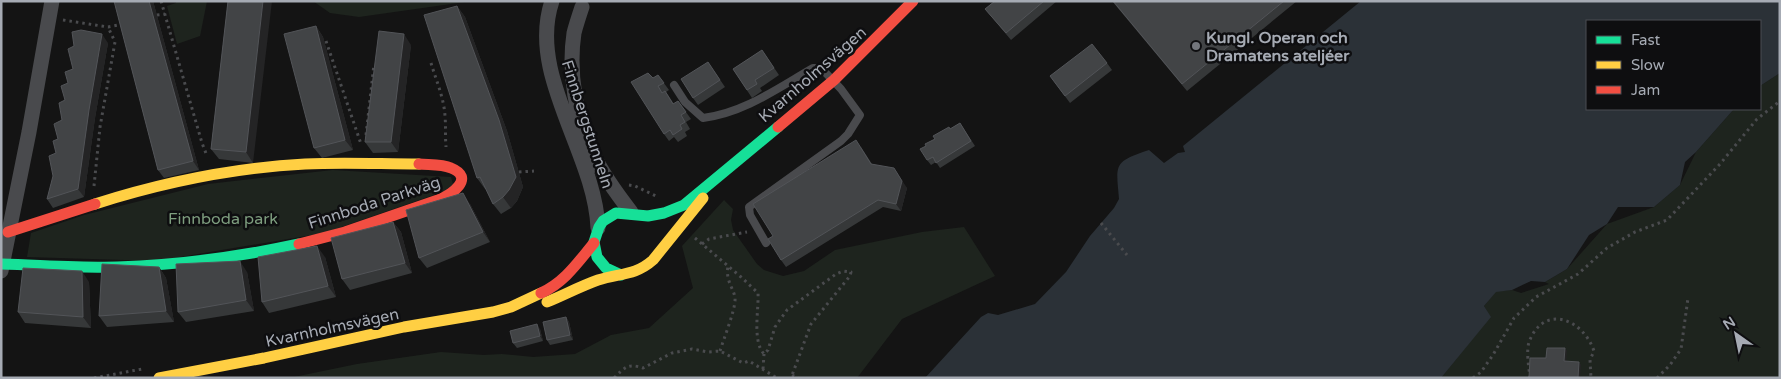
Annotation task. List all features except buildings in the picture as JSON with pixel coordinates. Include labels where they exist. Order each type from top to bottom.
[{"type":"street","points":[[2,267],[52,1]]},
{"type":"street","name":"Finnbergstunneln","points":[[552,1],[547,16],[546,45],[552,74],[590,180],[598,228]]},
{"type":"street","name":"Kvarnholmsvägen","points":[[159,378],[264,358],[404,327],[493,312],[511,307],[554,287],[566,277],[594,243],[598,228],[605,219],[616,213],[659,214],[684,205],[834,80],[913,1]]},
{"type":"street","name":"Finnbergstunneln","points":[[582,8],[574,32],[572,52],[572,76],[579,112],[593,154],[613,188],[636,214]]},
{"type":"street","name":"Finnboda Parkväg","points":[[2,267],[113,267],[170,264],[217,260],[282,248],[337,234],[405,212],[453,193],[460,186],[461,180],[458,172],[453,167],[364,158],[210,175],[136,191],[8,232]]},
{"type":"street","name":"Kvarnholmsvägen","points":[[511,307],[527,308],[550,301],[601,279],[632,275],[644,269],[729,166]]},
{"type":"street","points":[[636,214],[652,226]]},
{"type":"street","points":[[653,260],[657,238]]},
{"type":"street","points":[[594,243],[594,249],[601,264],[609,271],[621,275]]},
{"type":"lane","points":[[674,85],[685,102],[703,118],[719,116],[758,100],[812,68],[822,68],[834,80],[860,115],[848,134],[841,141],[750,207],[750,215],[766,243]]},
{"type":"path","points":[[162,1],[202,143],[211,165],[210,175]]},
{"type":"path","points":[[157,15],[165,14]]},
{"type":"path","points":[[49,18],[108,27],[124,24]]},
{"type":"path","points":[[91,205],[100,127],[115,42],[108,27]]},
{"type":"path","points":[[326,41],[364,158]]},
{"type":"path","points":[[431,63],[446,117],[444,133],[447,148],[454,149]]},
{"type":"path","points":[[364,158],[374,64]]},
{"type":"path","points":[[1473,378],[1481,372],[1493,355],[1514,318],[1536,297],[1578,274],[1607,248],[1635,232],[1667,220],[1720,164],[1757,119],[1780,101]]},
{"type":"path","points":[[519,172],[534,170]]},
{"type":"path","points":[[1101,223],[1127,255]]},
{"type":"path","points":[[702,244],[709,239],[741,234]]},
{"type":"path","points":[[694,237],[758,293],[757,328],[760,350],[764,354]]},
{"type":"path","points":[[720,351],[735,299],[729,284],[728,266]]},
{"type":"path","points":[[763,369],[764,354],[768,350],[775,327],[787,310],[836,274],[850,271],[850,276],[811,324],[791,376],[798,378]]},
{"type":"path","points":[[1657,378],[1670,366],[1681,349],[1688,298]]},
{"type":"path","points":[[1530,378],[1529,343],[1544,322],[1554,319],[1567,320],[1573,323],[1589,338],[1594,351],[1590,360],[1591,378]]},
{"type":"path","points":[[614,378],[626,366],[635,365],[644,368],[672,353],[692,348],[708,352],[720,351],[743,363],[749,361],[777,378]]},
{"type":"green space","points":[[176,1],[207,1],[200,36],[177,44],[167,6],[176,3]]},
{"type":"green space","points":[[313,1],[472,1],[359,17],[330,13]]},
{"type":"green space","points":[[1780,73],[1780,378],[1441,378],[1490,317],[1484,306],[1496,291],[1512,290],[1521,293],[1549,284],[1545,282],[1567,269],[1607,224],[1654,207],[1680,185],[1696,152],[1733,110],[1761,110],[1761,85]]},
{"type":"green space","name":"Finnboda park","points":[[333,170],[451,177],[454,188],[324,233],[156,261],[27,257],[31,233],[84,215],[208,184]]},
{"type":"green space","points":[[724,200],[733,209],[731,220],[733,230],[757,264],[764,270],[783,276],[804,271],[835,250],[922,232],[964,227],[995,276],[902,319],[857,378],[289,378],[357,364],[441,352],[533,357],[575,354],[611,335],[649,328],[693,288],[682,246]]},
{"type":"shaded area","points":[[1361,1],[1780,1],[1780,73],[1761,85],[1761,20],[1586,20],[1586,110],[1733,110],[1685,162],[1680,185],[1654,207],[1618,207],[1607,224],[1589,235],[1567,269],[1545,282],[1531,281],[1512,290],[1496,292],[1484,306],[1491,317],[1441,378],[925,378],[981,317],[988,313],[998,315],[1035,304],[1066,272],[1090,236],[1114,208],[1119,199],[1117,178],[1119,166],[1123,162],[1149,150],[1164,163],[1178,153],[1185,152],[1183,146]]},
{"type":"traffic: fast","points":[[621,275],[606,268],[597,257],[594,242],[603,221],[616,213],[648,216],[664,213],[684,205],[778,127]]},
{"type":"traffic: fast","points":[[2,264],[88,267],[140,266],[208,260],[299,244]]},
{"type":"traffic: slow","points":[[95,204],[199,177],[252,169],[319,163],[419,164]]},
{"type":"traffic: slow","points":[[547,302],[598,280],[640,269],[653,260],[703,198]]},
{"type":"traffic: slow","points":[[159,378],[264,358],[404,327],[493,312],[511,307],[541,293]]},
{"type":"traffic: jam","points":[[778,127],[834,80],[913,1]]},
{"type":"traffic: jam","points":[[299,244],[345,232],[438,200],[459,186],[461,177],[458,172],[451,168],[440,165],[419,164]]},
{"type":"traffic: jam","points":[[8,232],[95,204]]},
{"type":"traffic: jam","points":[[541,293],[564,277],[594,243]]},
{"type":"place","name":"Kungl. Operan och Dramatens ateljéer","points":[[1196,46]]}]
